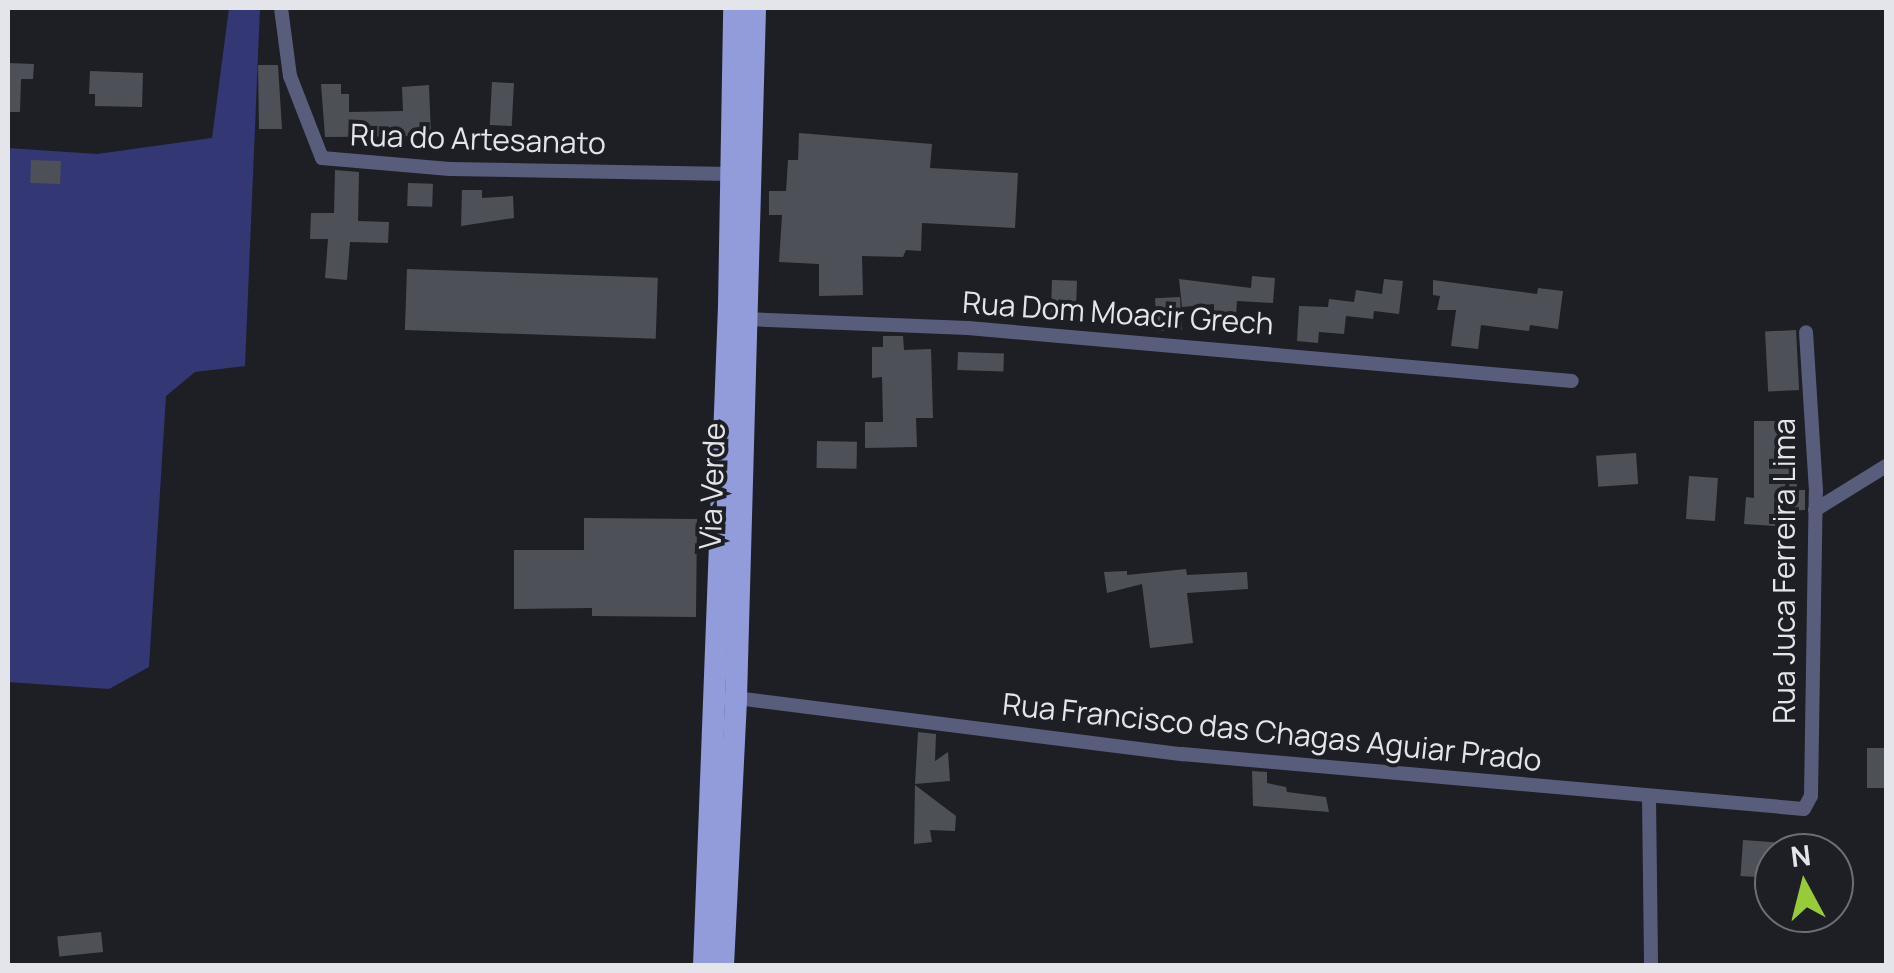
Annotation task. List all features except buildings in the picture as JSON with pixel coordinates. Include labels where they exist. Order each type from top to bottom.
[{"type":"main road","name":"Via Verde","points":[[704,966],[734,8]]},
{"type":"main road","name":"Via Verde","points":[[722,966],[736,698],[755,8]]},
{"type":"street","name":"Rua do Artesanato","points":[[280,8],[290,76],[322,158],[450,168],[730,174]]},
{"type":"street","name":"Rua Dom Moacir Grech","points":[[746,319],[968,328],[1572,381]]},
{"type":"street","name":"Rua Juca Ferreira Lima","points":[[1804,809],[1811,796],[1815,510],[1806,332]]},
{"type":"street","points":[[1815,510],[1886,466]]},
{"type":"street","name":"Rua Francisco das Chagas Aguiar Prado","points":[[736,698],[1182,754],[1804,809]]},
{"type":"street","points":[[1649,797],[1651,966]]},
{"type":"shaded area","points":[[229,8],[260,8],[245,366],[195,372],[166,396],[149,667],[109,689],[8,682],[8,148],[97,154],[212,138]]}]
